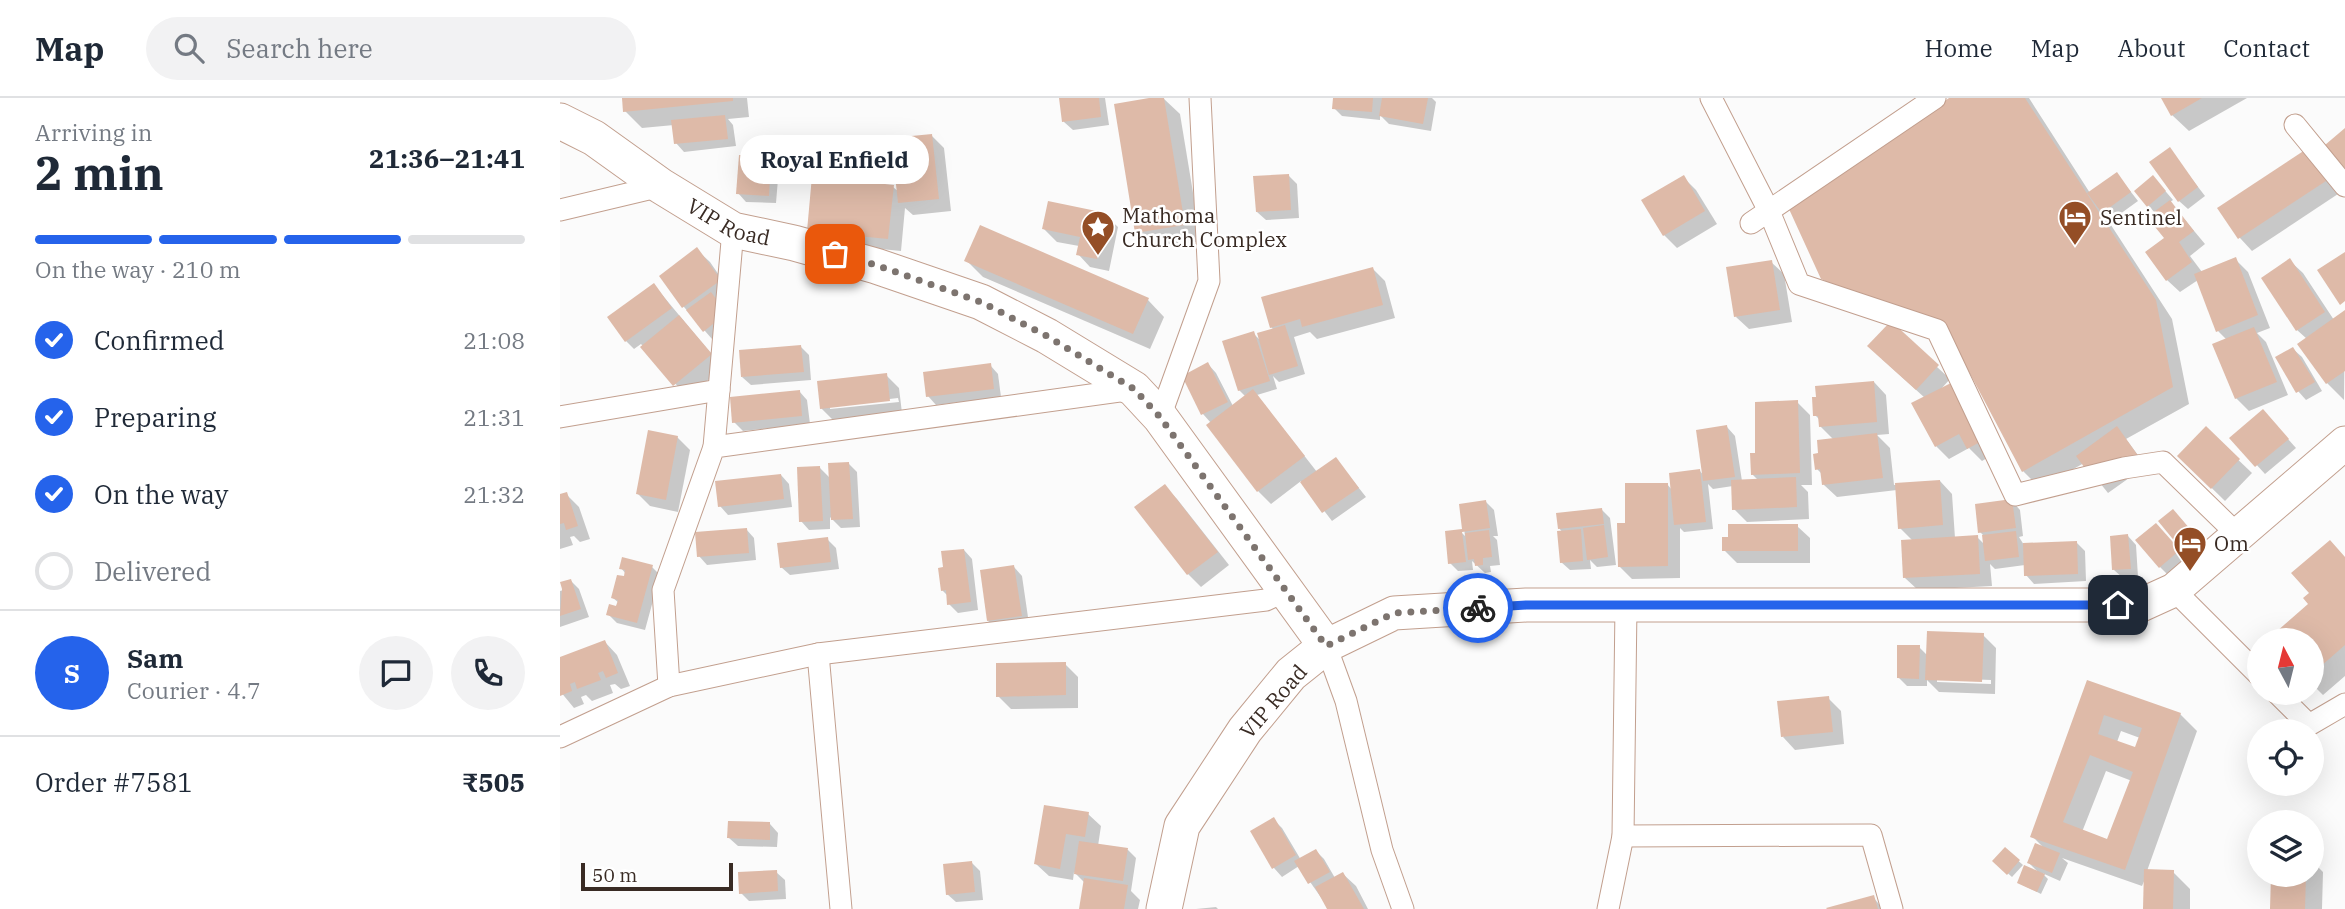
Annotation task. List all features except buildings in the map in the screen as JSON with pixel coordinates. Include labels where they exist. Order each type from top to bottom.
[{"type":"highway","name":"VIP Road","points":[[560,121],[594,138],[661,186],[733,230],[876,265],[981,302],[1047,336],[1134,389],[1160,417],[1326,646],[1291,674],[1245,730],[1182,826],[1164,909]]},
{"type":"main road","points":[[1326,646],[1394,613],[1526,605],[2141,605],[2174,590],[2345,443]]},
{"type":"street","points":[[1160,417],[1209,281],[1200,98]]},
{"type":"street","points":[[1711,98],[1769,211],[1799,284],[1937,330],[2015,495],[2124,468],[2163,462],[2238,535]]},
{"type":"street","points":[[1751,223],[1935,98]]},
{"type":"street","points":[[2295,125],[2345,186]]},
{"type":"street","points":[[560,209],[661,186]]},
{"type":"street","points":[[669,686],[663,590],[714,447],[733,230]]},
{"type":"street","points":[[714,447],[1134,389]]},
{"type":"street","points":[[560,417],[719,390]]},
{"type":"street","points":[[560,737],[669,686],[818,654],[1266,600],[1287,590]]},
{"type":"street","points":[[2174,590],[2247,663]]},
{"type":"street","points":[[1608,909],[1623,836],[1626,606]]},
{"type":"street","points":[[1326,646],[1346,701],[1382,849],[1403,909]]},
{"type":"street","points":[[818,654],[841,909]]},
{"type":"street","points":[[2289,705],[2309,725],[2345,704]]},
{"type":"street","points":[[1623,836],[1871,835],[1892,909]]},
{"type":"way so far","points":[[835,254],[876,265],[981,302],[1047,336],[1134,389],[1160,417],[1326,646],[1394,613],[1478,608]]},
{"type":"place","name":"Sentinel","points":[[2075,247]]},
{"type":"place","name":"Royal Enfield","points":[[835,254]]},
{"type":"place","name":"Mathoma Church Complex","points":[[1098,257]]},
{"type":"place","name":"Om","points":[[2190,573]]},
{"type":"route","points":[[1478,608],[1526,605],[2118,605]]}]
